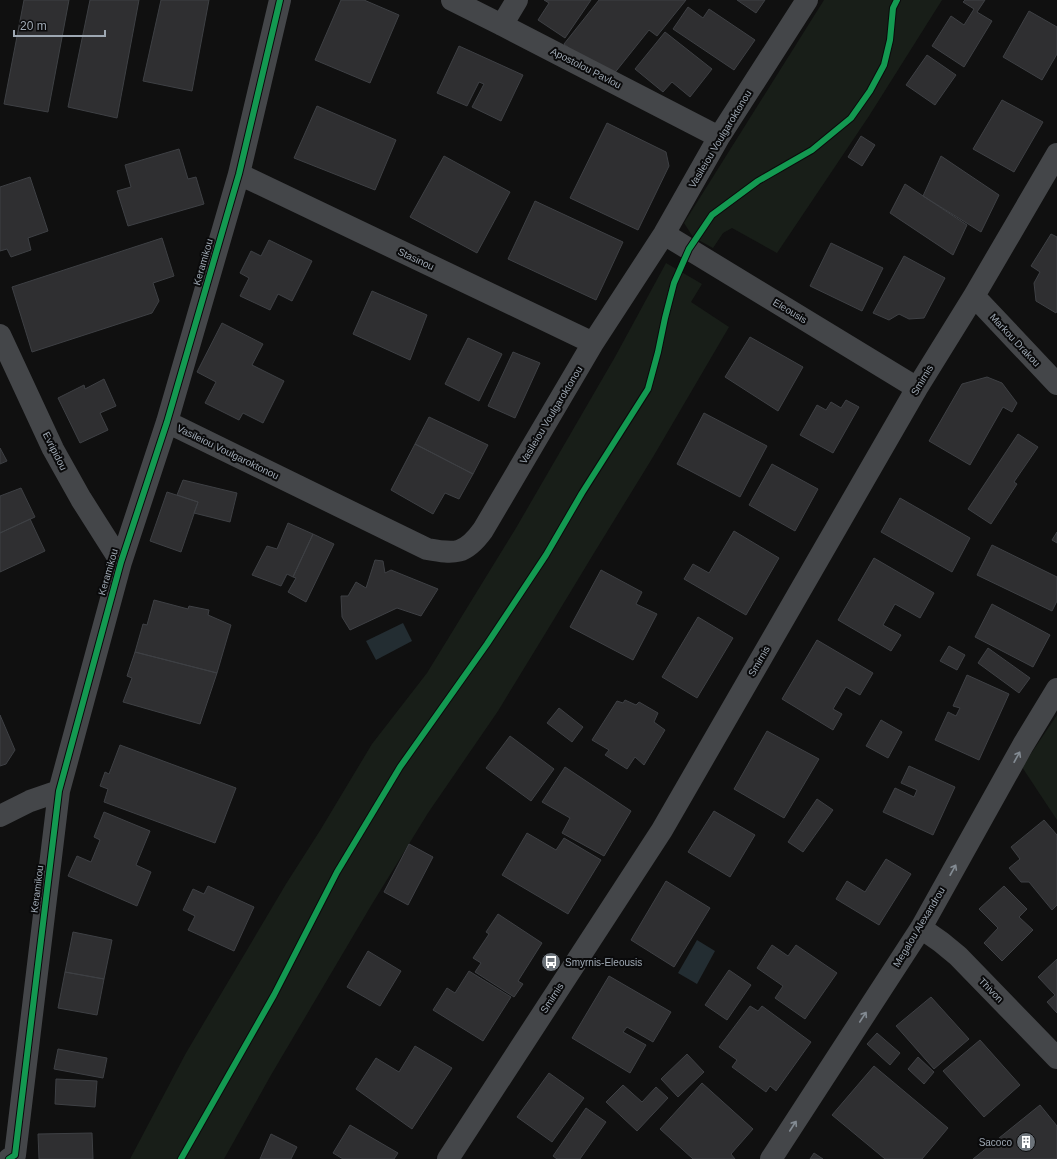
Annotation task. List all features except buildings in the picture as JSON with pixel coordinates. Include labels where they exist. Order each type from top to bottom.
[{"type":"street","name":"Keramikou","points":[[9,1159],[15,1155],[59,791],[121,562],[167,422],[239,174],[280,0]]},
{"type":"street","name":"Apostolou Pavlou","points":[[452,0],[719,137]]},
{"type":"street","points":[[502,25],[517,0]]},
{"type":"street","name":"Vasileiou Voulgaroktonou","points":[[167,422],[427,549],[452,553],[465,549],[475,542],[483,530],[593,343],[664,234],[719,137],[807,0]]},
{"type":"street","name":"Smirnis","points":[[448,1159],[662,830],[917,388],[974,296],[1057,154]]},
{"type":"street","name":"Stasinou","points":[[239,174],[593,343]]},
{"type":"street","name":"Eleousis","points":[[664,234],[917,388]]},
{"type":"street","name":"Markou Drakou","points":[[974,296],[1057,384]]},
{"type":"street","name":"Evripidou","points":[[0,335],[53,449],[81,499],[121,562]]},
{"type":"street","name":"Megalou Alexandrou","points":[[771,1159],[921,928],[1023,745],[1057,689]]},
{"type":"street","points":[[0,816],[30,801],[59,791]]},
{"type":"street","name":"Thivon","points":[[921,928],[942,942],[958,956],[1057,1058]]},
{"type":"shaded area","points":[[824,0],[942,0],[869,116],[777,253],[732,228],[723,233],[713,248],[693,237],[684,223]]},
{"type":"shaded area","points":[[666,263],[702,284],[691,302],[729,327],[653,457],[498,711],[428,813],[372,904],[271,1075],[224,1159],[130,1159],[186,1053],[286,884],[372,744],[427,673],[516,528],[615,357]]},
{"type":"shaded area","points":[[403,623],[412,641],[376,660],[366,641]]},
{"type":"shaded area","points":[[1057,715],[1057,820],[1022,767]]},
{"type":"shaded area","points":[[697,940],[715,951],[697,984],[678,973]]},
{"type":"cycle path","points":[[9,1159],[15,1155],[59,791],[121,562],[167,422],[239,174],[280,0]]},
{"type":"cycle path","points":[[181,1159],[274,995],[337,872],[400,767],[487,644],[546,555],[582,493],[648,389],[674,283],[689,249],[712,215],[758,181],[812,150],[851,118],[870,91],[884,65],[890,40],[893,8],[897,0]]},
{"type":"place","name":"Smyrnis-Eleousis","points":[[551,962]]},
{"type":"place","name":"Sacoco","points":[[1026,1142]]}]
